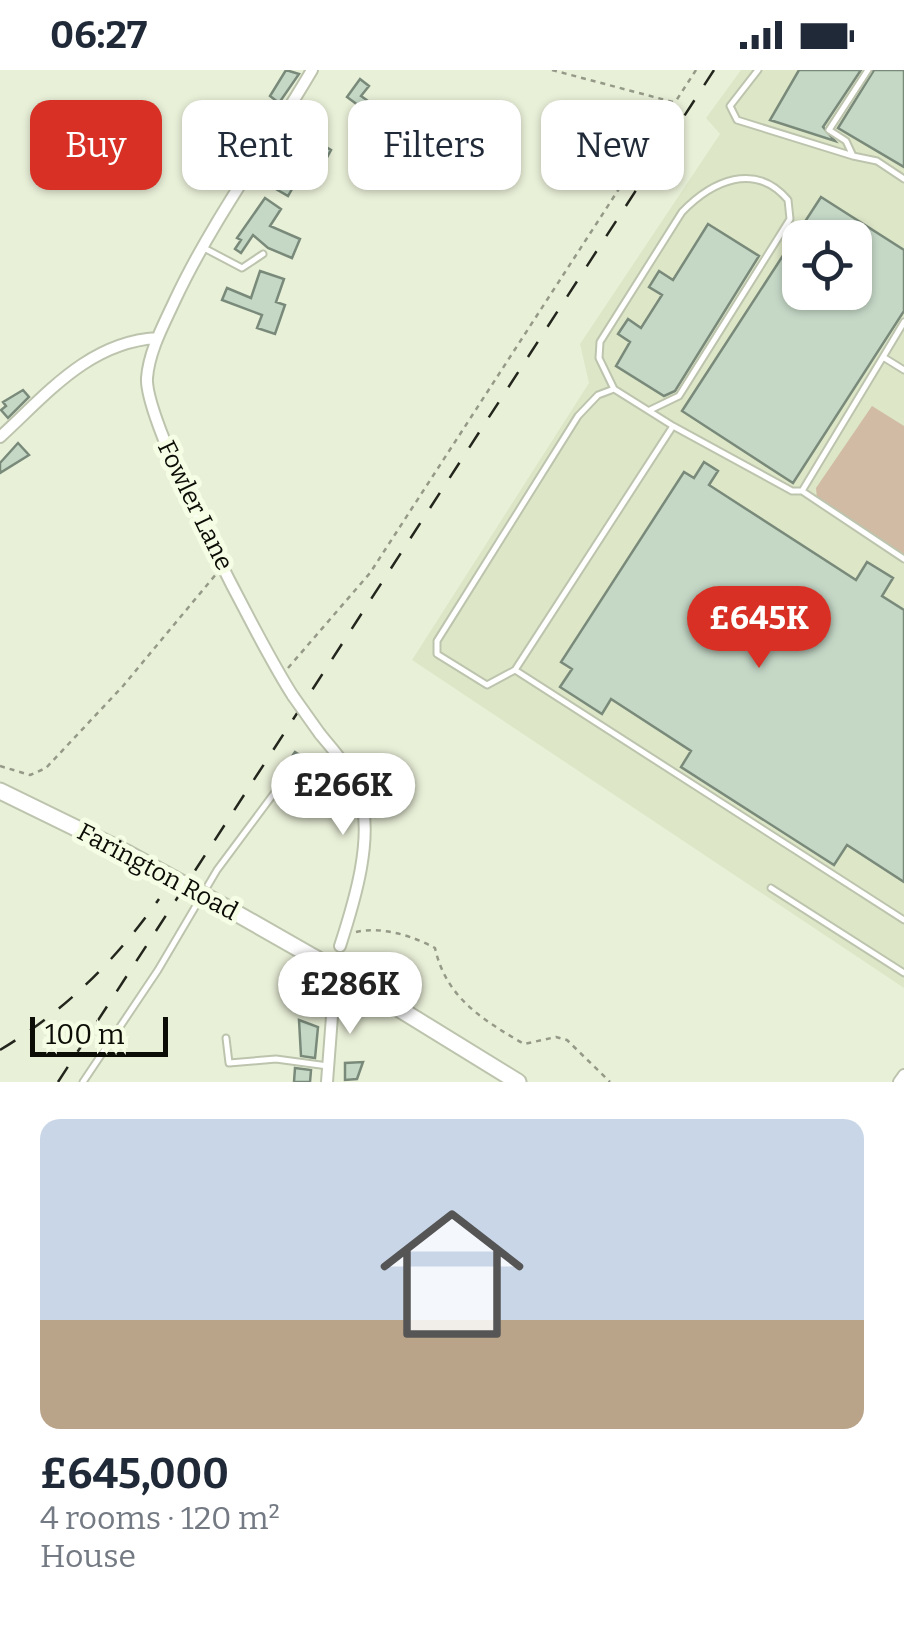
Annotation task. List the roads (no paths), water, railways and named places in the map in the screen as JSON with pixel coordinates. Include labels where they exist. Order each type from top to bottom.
[{"type":"highway","name":"Farington Road","points":[[0,791],[127,852],[236,913],[518,1082]]},
{"type":"street","name":"Fowler Lane","points":[[312,70],[201,246],[157,338],[147,379],[150,403],[280,676],[347,768],[361,796],[362,852],[342,942]]},
{"type":"street","points":[[0,437],[88,359],[114,345],[157,338]]},
{"type":"street","points":[[327,1082],[334,990]]},
{"type":"street","points":[[899,1082],[904,1075]]},
{"type":"lane","points":[[758,70],[730,106],[736,120],[877,162],[904,179]]},
{"type":"lane","points":[[852,156],[846,141],[828,130],[868,70]]},
{"type":"lane","points":[[650,410],[679,396],[790,219],[788,200],[770,184],[730,178],[700,194],[682,212],[600,342],[599,358],[614,389],[672,426],[792,491],[802,491],[904,559]]},
{"type":"lane","points":[[201,246],[242,268],[264,254]]},
{"type":"lane","points":[[802,491],[904,322]]},
{"type":"lane","points":[[883,357],[904,370]]},
{"type":"lane","points":[[614,389],[598,395],[578,416],[438,641],[437,654],[487,685],[515,670],[672,426]]},
{"type":"lane","points":[[515,670],[904,920]]},
{"type":"lane","points":[[82,1082],[158,970],[217,870],[278,788]]},
{"type":"lane","points":[[771,888],[904,973]]},
{"type":"lane","points":[[226,1038],[230,1063],[276,1059],[328,1066]]},
{"type":"railway","points":[[58,1082],[714,70]]},
{"type":"railway","points":[[0,1050],[88,983],[159,899]]}]
